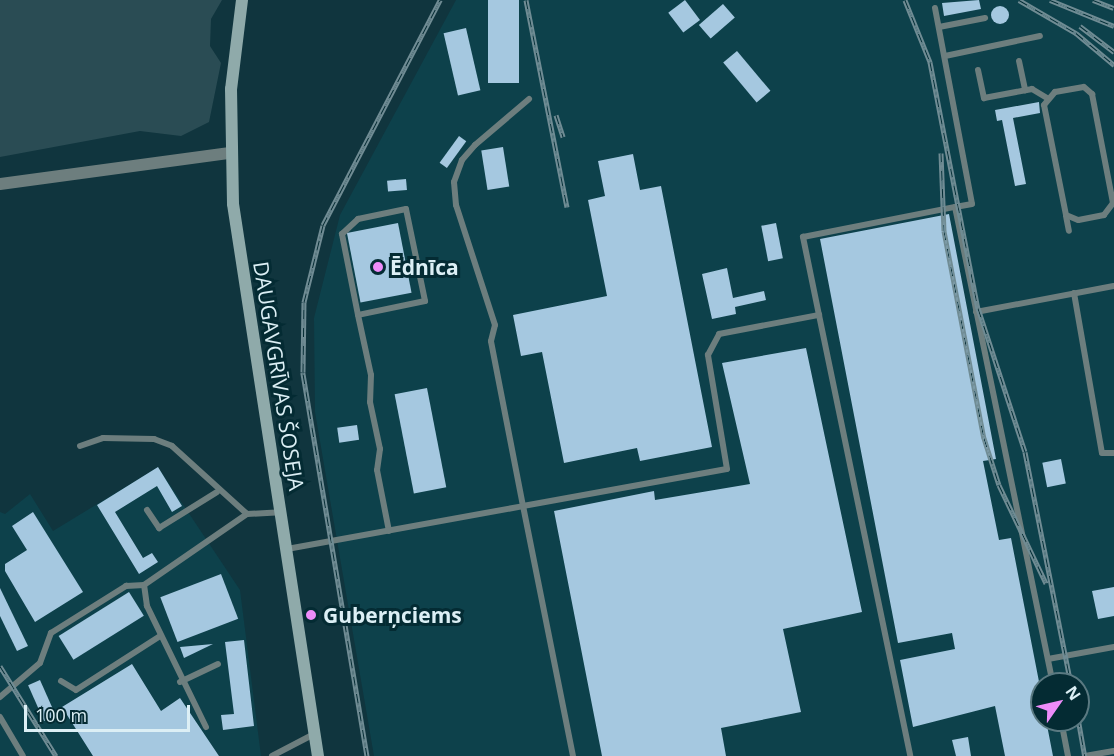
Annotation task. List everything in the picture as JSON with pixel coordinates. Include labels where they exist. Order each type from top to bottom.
[{"type":"main road","name":"DAUGAVGRĪVAS ŠOSEJA","points":[[242,0],[232,67],[230,153],[237,236],[318,756]]},
{"type":"street","points":[[0,184],[230,153]]},
{"type":"lane","points":[[910,756],[803,237],[972,204],[935,8]]},
{"type":"lane","points":[[939,27],[985,18]]},
{"type":"lane","points":[[945,56],[1040,36]]},
{"type":"lane","points":[[1019,61],[1025,90]]},
{"type":"lane","points":[[978,70],[984,98],[1025,90],[1047,98],[1084,87],[1090,90],[1113,202],[1104,215],[1078,220],[1066,215]]},
{"type":"lane","points":[[1047,98],[1069,231]]},
{"type":"lane","points":[[528,99],[475,145],[462,160],[454,182],[456,205],[495,325],[491,341],[573,756]]},
{"type":"lane","points":[[955,207],[1051,672]]},
{"type":"lane","points":[[358,315],[425,301],[405,209],[358,219],[342,234],[358,315],[371,375],[370,402],[380,449],[377,470],[389,531]]},
{"type":"lane","points":[[976,312],[1114,286]]},
{"type":"lane","points":[[1074,293],[1102,453],[1114,453]]},
{"type":"lane","points":[[287,549],[727,469],[708,355],[719,334],[819,315]]},
{"type":"lane","points":[[80,446],[103,438],[153,438],[172,446],[217,492],[247,514]]},
{"type":"lane","points":[[147,510],[159,528],[217,492]]},
{"type":"lane","points":[[0,697],[40,663],[51,633],[126,586],[144,585],[247,514],[280,512]]},
{"type":"lane","points":[[144,585],[147,606],[180,682],[206,727]]},
{"type":"lane","points":[[61,681],[76,690],[160,636]]},
{"type":"lane","points":[[1048,659],[1114,647]]},
{"type":"lane","points":[[180,682],[218,664]]},
{"type":"lane","points":[[0,717],[23,756]]},
{"type":"lane","points":[[1063,732],[1068,756]]},
{"type":"lane","points":[[272,756],[315,734]]},
{"type":"lane","points":[[1085,756],[1114,751]]},
{"type":"shaded area","points":[[456,0],[1114,0],[1114,756],[374,756],[315,412],[314,318],[340,215]]},
{"type":"shaded area","points":[[158,467],[240,590],[261,756],[0,756],[0,512],[5,514],[30,494],[53,531]]},
{"type":"green space","points":[[0,0],[222,0],[211,19],[210,46],[221,63],[209,122],[181,136],[140,131],[0,157]]},
{"type":"building","points":[[488,0],[519,0],[519,83],[488,83]]},
{"type":"building","points":[[685,0],[700,20],[683,33],[668,13]]},
{"type":"building","points":[[979,0],[981,9],[944,16],[942,3]]},
{"type":"building","points":[[723,4],[735,18],[711,39],[699,25]]},
{"type":"building","points":[[996,6],[1004,6],[1009,11],[1007,22],[996,24],[991,19],[991,11]]},
{"type":"building","points":[[466,28],[480,90],[458,96],[444,33]]},
{"type":"building","points":[[737,51],[770,91],[757,102],[723,63]]},
{"type":"building","points":[[1039,102],[1040,113],[1013,118],[1026,184],[1015,186],[1002,120],[997,121],[995,110]]},
{"type":"building","points":[[459,136],[466,141],[447,168],[440,163]]},
{"type":"building","points":[[503,147],[509,187],[488,190],[481,150]]},
{"type":"building","points":[[633,154],[640,190],[661,186],[712,447],[640,461],[637,448],[564,463],[542,352],[521,356],[513,315],[607,296],[588,200],[605,196],[598,161]]},
{"type":"building","points":[[406,179],[407,190],[388,192],[387,181]]},
{"type":"building","points":[[949,214],[996,459],[983,461],[999,540],[1011,538],[1037,672],[1030,672],[1030,732],[1048,732],[1053,756],[1005,756],[995,706],[913,727],[900,660],[955,649],[952,633],[898,643],[820,239]]},
{"type":"building","points":[[398,223],[412,293],[361,303],[347,233]]},
{"type":"building","points":[[776,223],[783,258],[768,261],[761,226]]},
{"type":"building","points":[[727,268],[733,298],[764,291],[766,300],[735,307],[736,314],[712,319],[702,274]]},
{"type":"building","points":[[806,348],[862,612],[783,629],[801,712],[721,728],[726,756],[602,756],[554,511],[654,491],[655,500],[750,484],[722,363]]},
{"type":"building","points":[[427,388],[446,487],[414,493],[395,394]]},
{"type":"building","points":[[357,425],[359,440],[339,443],[337,428]]},
{"type":"building","points":[[1061,459],[1066,484],[1047,487],[1042,463]]},
{"type":"building","points":[[158,467],[182,506],[172,512],[157,486],[115,512],[143,558],[152,553],[158,562],[139,574],[97,505]]},
{"type":"building","points":[[33,512],[83,592],[35,622],[5,571],[5,564],[27,550],[12,526]]},
{"type":"building","points":[[221,574],[238,619],[178,642],[160,597]]},
{"type":"building","points":[[1114,587],[1114,616],[1098,619],[1092,591]]},
{"type":"building","points":[[0,588],[28,646],[17,651],[0,616]]},
{"type":"building","points":[[129,592],[144,616],[73,660],[59,636]]},
{"type":"building","points":[[244,640],[254,726],[223,730],[221,715],[234,714],[225,642]]},
{"type":"building","points":[[213,644],[184,658],[180,647]]},
{"type":"building","points":[[132,664],[161,711],[180,698],[219,756],[93,756],[62,707]]},
{"type":"building","points":[[40,680],[56,716],[44,721],[28,685]]},
{"type":"building","points":[[968,737],[971,756],[956,756],[952,740]]},
{"type":"railway","points":[[367,756],[303,372],[304,302],[323,225],[440,0]]},
{"type":"railway","points":[[526,0],[567,207]]},
{"type":"railway","points":[[905,0],[930,62],[978,308],[1025,452],[1069,672]]},
{"type":"railway","points":[[1019,0],[1076,33],[1114,65]]},
{"type":"railway","points":[[1050,0],[1114,26]]},
{"type":"railway","points":[[1093,0],[1114,8]]},
{"type":"railway","points":[[1080,26],[1114,52]]},
{"type":"railway","points":[[556,115],[563,137]]},
{"type":"railway","points":[[941,153],[944,231],[984,438],[999,485],[1046,583]]},
{"type":"railway","points":[[0,666],[56,756]]},
{"type":"railway","points":[[1081,732],[1085,756]]},
{"type":"place","name":"Ēdnīca","points":[[378,267]]},
{"type":"place","name":"Guberņciems","points":[[311,615]]}]
